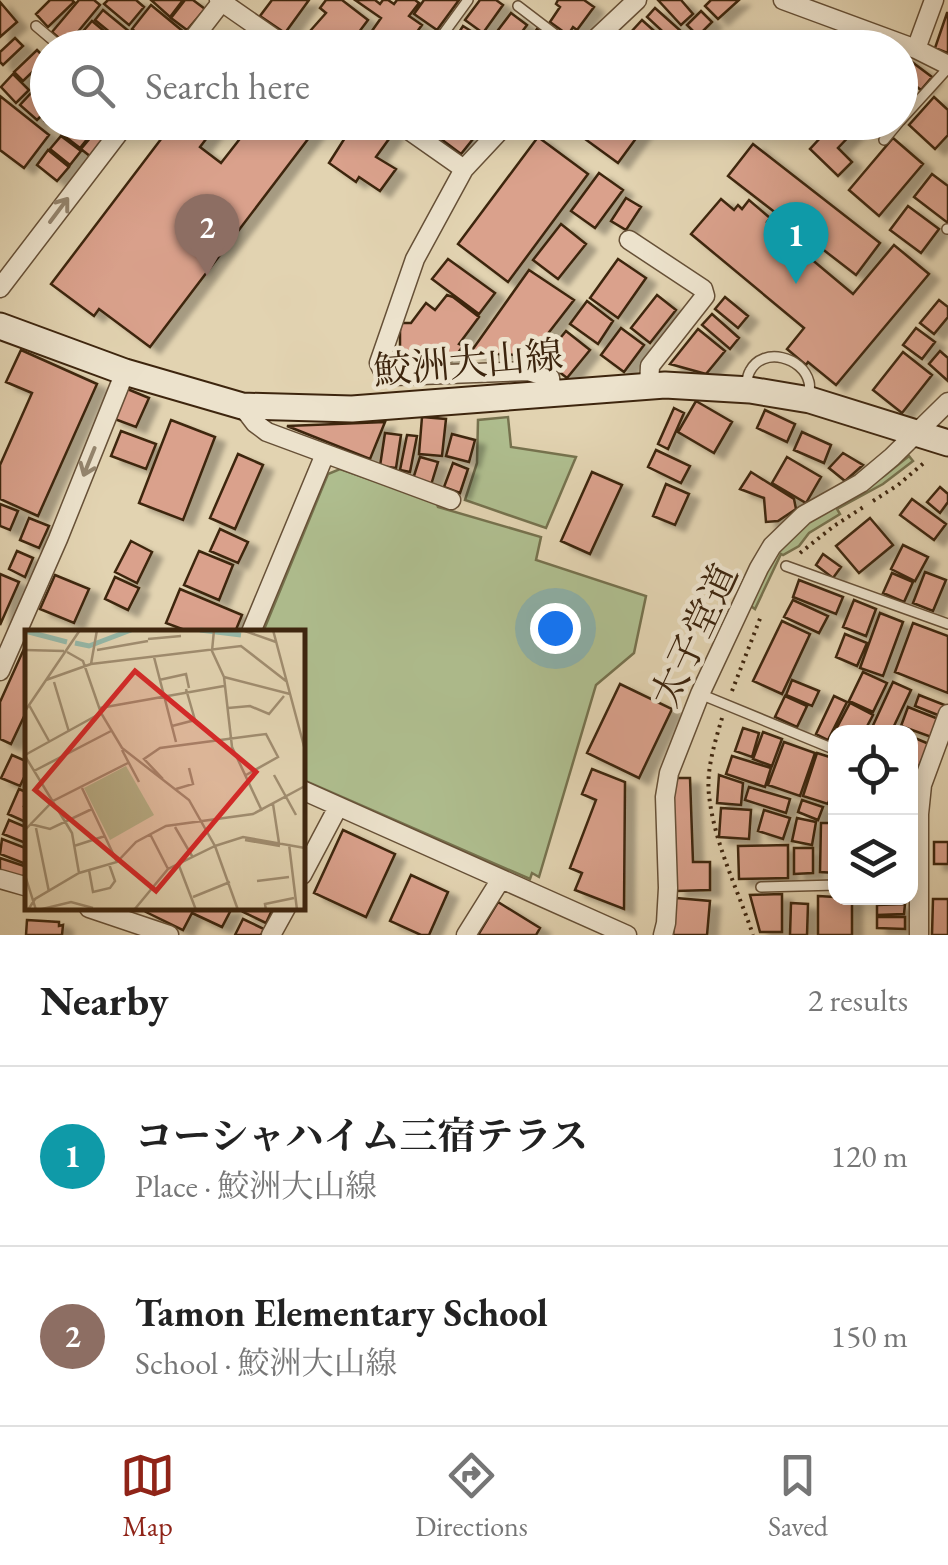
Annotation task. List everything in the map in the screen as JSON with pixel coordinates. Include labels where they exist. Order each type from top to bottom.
[{"type":"main road","name":"鮫洲大山線","points":[[2,333],[242,406],[352,409],[665,384],[746,390],[808,400],[936,438]]},
{"type":"street","points":[[605,30],[636,0]]},
{"type":"street","points":[[782,0],[864,30]]},
{"type":"street","points":[[918,44],[934,0]]},
{"type":"street","points":[[199,30],[221,1],[262,30]]},
{"type":"street","points":[[918,50],[948,67]]},
{"type":"street","points":[[0,288],[112,140]]},
{"type":"street","points":[[423,140],[464,169]]},
{"type":"street","points":[[491,140],[464,169],[415,259],[379,363],[384,372],[393,376],[528,371],[550,378],[552,392]]},
{"type":"street","points":[[629,240],[703,289],[705,296],[650,366],[649,386]]},
{"type":"street","points":[[0,671],[125,372]]},
{"type":"street","name":"太子堂道","points":[[663,935],[668,888],[666,786],[700,694],[744,597],[772,546],[804,515],[860,483],[892,457],[936,438],[948,402]]},
{"type":"street","points":[[242,406],[267,432],[451,500]]},
{"type":"street","points":[[252,630],[325,454]]},
{"type":"street","points":[[918,779],[947,719]]},
{"type":"street","points":[[305,791],[627,935]]},
{"type":"street","points":[[918,804],[918,831]]},
{"type":"street","points":[[305,869],[338,807]]},
{"type":"street","points":[[0,878],[25,887]]},
{"type":"street","points":[[466,935],[501,879]]},
{"type":"street","points":[[917,905],[919,935]]},
{"type":"street","points":[[96,910],[170,935]]},
{"type":"street","points":[[272,935],[285,910]]},
{"type":"lane","points":[[446,30],[468,0]]},
{"type":"lane","points":[[518,6],[549,30]]},
{"type":"lane","points":[[36,26],[41,30]]},
{"type":"lane","points":[[918,101],[948,67]]},
{"type":"lane","points":[[746,390],[750,370],[776,356],[790,360],[804,371],[810,385],[808,400]]},
{"type":"lane","points":[[786,566],[948,624]]},
{"type":"lane","points":[[700,694],[828,747]]},
{"type":"lane","points":[[761,887],[828,885]]},
{"type":"path","points":[[786,566],[804,548],[924,464],[936,438]]},
{"type":"path","points":[[754,935],[718,839],[708,792],[713,748],[726,706],[767,604]]},
{"type":"green space","points":[[508,417],[511,447],[576,457],[546,528],[465,500],[477,463],[478,420]]},
{"type":"green space","points":[[909,456],[913,461],[883,484],[837,509],[840,514],[809,533],[799,546],[781,554],[755,609],[748,604],[775,551],[801,526],[884,476]]},
{"type":"green space","points":[[340,469],[436,502],[438,507],[541,537],[536,560],[646,596],[634,653],[596,685],[539,877],[532,873],[530,879],[305,781],[305,630],[264,630],[328,474]]},
{"type":"building","points":[[50,0],[74,2],[48,27],[36,14]]},
{"type":"building","points":[[79,0],[94,0],[100,5],[79,30],[54,30]]},
{"type":"building","points":[[108,0],[136,0],[144,7],[129,25],[104,4]]},
{"type":"building","points":[[151,0],[183,0],[170,17]]},
{"type":"building","points":[[185,0],[193,0],[205,9],[187,30],[171,18]]},
{"type":"building","points":[[272,0],[309,0],[287,30],[281,30],[260,16]]},
{"type":"building","points":[[326,0],[342,0],[368,20],[360,30],[311,30],[326,13],[320,8]]},
{"type":"building","points":[[355,0],[375,0],[380,4],[388,0],[394,4],[397,0],[415,0],[419,3],[409,16],[422,25],[418,30],[373,30],[381,18]]},
{"type":"building","points":[[424,0],[459,0],[437,30],[414,14]]},
{"type":"building","points":[[480,0],[496,0],[503,5],[485,30],[465,20]]},
{"type":"building","points":[[558,0],[584,0],[594,7],[577,30],[561,30],[550,22],[560,7],[556,4]]},
{"type":"building","points":[[658,0],[681,0],[693,14],[681,25]]},
{"type":"building","points":[[711,0],[739,0],[718,19],[705,6]]},
{"type":"building","points":[[0,2],[17,22],[0,37]]},
{"type":"building","points":[[151,5],[181,30],[133,30]]},
{"type":"building","points":[[655,8],[680,30],[661,30],[647,17]]},
{"type":"building","points":[[103,10],[127,30],[107,30],[95,20]]},
{"type":"building","points":[[701,11],[712,22],[704,30],[692,30],[687,25]]},
{"type":"building","points":[[511,13],[527,25],[523,30],[498,30]]},
{"type":"building","points":[[948,13],[948,53],[935,48]]},
{"type":"building","points":[[642,20],[653,30],[633,30]]},
{"type":"building","points":[[92,21],[103,30],[84,30]]},
{"type":"building","points":[[15,38],[23,46],[3,65],[0,52]]},
{"type":"building","points":[[30,57],[30,74],[23,81],[14,72]]},
{"type":"building","points":[[918,66],[932,77],[921,90],[918,88]]},
{"type":"building","points":[[13,74],[29,90],[16,103],[1,87]]},
{"type":"building","points":[[30,94],[30,114],[20,105]]},
{"type":"building","points":[[0,96],[30,120],[30,140],[45,140],[24,168],[0,150]]},
{"type":"building","points":[[934,97],[948,110],[948,135],[935,149],[918,133],[918,115]]},
{"type":"building","points":[[58,140],[66,140],[81,151],[70,165],[50,149]]},
{"type":"building","points":[[70,140],[86,140],[80,148]]},
{"type":"building","points":[[88,140],[105,140],[91,157],[81,149]]},
{"type":"building","points":[[160,140],[205,140],[200,147],[221,163],[239,140],[307,140],[150,347],[99,309],[94,316],[51,284]]},
{"type":"building","points":[[344,140],[388,140],[376,157],[396,169],[380,191],[359,177],[356,182],[329,163]]},
{"type":"building","points":[[442,140],[472,140],[461,154]]},
{"type":"building","points":[[536,140],[542,140],[588,174],[508,282],[458,244]]},
{"type":"building","points":[[586,140],[635,140],[618,163]]},
{"type":"building","points":[[818,140],[846,140],[838,148],[852,162],[838,176],[810,149]]},
{"type":"building","points":[[891,140],[923,164],[879,216],[849,190]]},
{"type":"building","points":[[753,144],[880,243],[856,275],[728,176]]},
{"type":"building","points":[[48,150],[69,167],[57,181],[37,165]]},
{"type":"building","points":[[599,173],[623,190],[595,228],[571,211]]},
{"type":"building","points":[[932,174],[948,186],[948,223],[914,197]]},
{"type":"building","points":[[626,198],[641,207],[626,230],[611,221]]},
{"type":"building","points":[[721,199],[734,210],[738,205],[742,209],[749,200],[770,218],[767,222],[853,294],[894,245],[929,274],[836,385],[787,349],[804,328],[691,234]]},
{"type":"building","points":[[908,206],[939,229],[921,253],[890,230]]},
{"type":"building","points":[[561,224],[586,244],[558,279],[533,260]]},
{"type":"building","points":[[448,259],[495,293],[479,314],[432,279]]},
{"type":"building","points":[[618,259],[646,278],[618,318],[590,298]]},
{"type":"building","points":[[529,270],[574,300],[536,349],[520,355],[470,353]]},
{"type":"building","points":[[447,295],[479,317],[459,344],[463,346],[452,361],[404,362],[400,355],[400,323],[411,323],[426,303],[435,310]]},
{"type":"building","points":[[657,295],[676,310],[650,343],[631,328]]},
{"type":"building","points":[[725,297],[748,316],[738,328],[715,309]]},
{"type":"building","points":[[939,300],[948,307],[948,317],[934,334],[920,323]]},
{"type":"building","points":[[587,301],[613,321],[598,344],[570,324]]},
{"type":"building","points":[[712,314],[739,338],[730,349],[702,325]]},
{"type":"building","points":[[621,328],[644,345],[624,372],[601,355]]},
{"type":"building","points":[[916,328],[935,342],[922,359],[903,345]]},
{"type":"building","points":[[698,329],[725,351],[706,374],[670,364]]},
{"type":"building","points":[[566,331],[590,350],[567,378],[543,359]]},
{"type":"building","points":[[21,350],[97,384],[38,516],[0,499],[0,465],[32,393],[6,382]]},
{"type":"building","points":[[940,351],[948,358],[948,381],[929,364]]},
{"type":"building","points":[[903,352],[932,375],[902,413],[873,390]]},
{"type":"building","points":[[125,388],[149,398],[136,427],[112,418]]},
{"type":"building","points":[[696,401],[732,422],[714,453],[678,432]]},
{"type":"building","points":[[674,408],[684,413],[668,449],[658,444]]},
{"type":"building","points":[[765,410],[795,424],[787,442],[757,428]]},
{"type":"building","points":[[422,417],[446,419],[442,456],[419,454]]},
{"type":"building","points":[[171,420],[215,437],[183,520],[139,503]]},
{"type":"building","points":[[385,422],[370,459],[287,426]]},
{"type":"building","points":[[121,431],[156,444],[146,469],[111,456]]},
{"type":"building","points":[[802,432],[831,445],[824,463],[794,450]]},
{"type":"building","points":[[385,433],[401,435],[396,468],[380,466]]},
{"type":"building","points":[[452,434],[475,440],[469,462],[446,456]]},
{"type":"building","points":[[407,435],[417,436],[410,472],[400,470]]},
{"type":"building","points":[[656,450],[690,466],[681,483],[648,467]]},
{"type":"building","points":[[843,453],[863,465],[845,481],[829,468]]},
{"type":"building","points":[[238,454],[263,465],[235,529],[210,518]]},
{"type":"building","points":[[420,457],[438,462],[431,485],[413,479]]},
{"type":"building","points":[[787,457],[821,477],[806,503],[772,483]]},
{"type":"building","points":[[453,463],[468,469],[460,493],[444,487]]},
{"type":"building","points":[[592,472],[622,485],[590,554],[561,541]]},
{"type":"building","points":[[751,472],[794,499],[796,509],[778,521],[766,522],[764,498],[740,489]]},
{"type":"building","points":[[666,484],[689,494],[675,525],[653,516]]},
{"type":"building","points":[[940,487],[948,494],[948,502],[940,513],[927,502]]},
{"type":"building","points":[[912,499],[946,524],[934,540],[900,515]]},
{"type":"building","points":[[0,504],[18,511],[10,530],[0,526]]},
{"type":"building","points":[[29,518],[49,526],[39,548],[20,540]]},
{"type":"building","points":[[870,518],[893,545],[859,573],[836,546]]},
{"type":"building","points":[[220,529],[248,542],[238,563],[210,551]]},
{"type":"building","points":[[131,541],[152,552],[137,583],[115,572]]},
{"type":"building","points":[[903,545],[928,557],[915,581],[891,569]]},
{"type":"building","points":[[17,551],[33,558],[25,577],[9,569]]},
{"type":"building","points":[[199,551],[233,565],[219,600],[184,585]]},
{"type":"building","points":[[823,554],[841,567],[833,578],[816,565]]},
{"type":"building","points":[[925,572],[946,580],[933,611],[913,603]]},
{"type":"building","points":[[892,573],[913,582],[904,602],[883,593]]},
{"type":"building","points":[[0,574],[19,582],[0,625]]},
{"type":"building","points":[[55,575],[89,589],[74,623],[40,609]]},
{"type":"building","points":[[115,577],[139,588],[128,610],[105,599]]},
{"type":"building","points":[[799,580],[843,597],[836,614],[793,597]]},
{"type":"building","points":[[180,589],[242,615],[236,630],[185,630],[166,623]]},
{"type":"building","points":[[793,600],[828,616],[819,633],[784,617]]},
{"type":"building","points":[[854,600],[876,609],[866,636],[843,627]]},
{"type":"building","points":[[880,613],[903,622],[883,676],[860,668]]},
{"type":"building","points":[[782,621],[810,634],[782,694],[753,681]]},
{"type":"building","points":[[913,623],[948,636],[948,693],[895,672]]},
{"type":"building","points":[[845,634],[867,643],[857,666],[836,657]]},
{"type":"building","points":[[25,647],[25,714],[11,744],[0,739],[0,702]]},
{"type":"building","points":[[863,672],[887,683],[873,712],[849,701]]},
{"type":"building","points":[[792,680],[819,691],[812,706],[786,695]]},
{"type":"building","points":[[893,682],[911,690],[894,725],[873,725]]},
{"type":"building","points":[[620,684],[672,709],[639,778],[587,753]]},
{"type":"building","points":[[919,695],[947,706],[943,717],[915,706]]},
{"type":"building","points":[[785,696],[807,706],[797,727],[775,717]]},
{"type":"building","points":[[834,696],[847,702],[836,725],[828,725],[828,740],[816,734]]},
{"type":"building","points":[[850,703],[873,715],[868,725],[838,725]]},
{"type":"building","points":[[908,707],[941,720],[934,738],[918,732],[918,725],[901,725]]},
{"type":"building","points":[[743,728],[759,733],[752,757],[735,751]]},
{"type":"building","points":[[763,732],[782,739],[772,766],[753,759]]},
{"type":"building","points":[[918,739],[929,744],[918,769]]},
{"type":"building","points":[[784,742],[815,753],[800,796],[768,785]]},
{"type":"building","points":[[817,753],[828,756],[828,804],[803,796]]},
{"type":"building","points":[[12,755],[25,761],[20,786],[1,778]]},
{"type":"building","points":[[732,756],[771,768],[765,787],[726,774]]},
{"type":"building","points":[[592,769],[625,782],[624,909],[575,890],[582,873],[570,868],[596,800],[582,794]]},
{"type":"building","points":[[719,775],[743,783],[741,805],[717,803]]},
{"type":"building","points":[[672,778],[690,778],[693,862],[710,862],[710,890],[676,891]]},
{"type":"building","points":[[749,787],[790,799],[786,813],[745,800]]},
{"type":"building","points":[[19,789],[25,792],[25,822],[8,814]]},
{"type":"building","points":[[802,800],[823,807],[818,820],[798,812]]},
{"type":"building","points":[[721,808],[751,810],[749,839],[719,837]]},
{"type":"building","points":[[764,810],[790,818],[783,839],[758,831]]},
{"type":"building","points":[[797,818],[816,822],[812,845],[792,841]]},
{"type":"building","points":[[9,820],[25,827],[25,843],[3,834]]},
{"type":"building","points":[[821,823],[828,823],[828,872],[820,872]]},
{"type":"building","points":[[343,830],[395,854],[366,917],[314,893]]},
{"type":"building","points":[[2,839],[25,848],[25,864],[0,854]]},
{"type":"building","points":[[934,842],[948,842],[948,864],[934,864]]},
{"type":"building","points":[[788,845],[788,878],[739,879],[738,846]]},
{"type":"building","points":[[794,848],[813,848],[813,873],[794,874]]},
{"type":"building","points":[[0,858],[25,866],[22,880],[0,873]]},
{"type":"building","points":[[411,875],[448,892],[429,935],[390,921]]},
{"type":"building","points":[[782,894],[782,932],[760,932],[750,895]]},
{"type":"building","points":[[818,896],[828,897],[828,905],[852,905],[852,935],[818,935]]},
{"type":"building","points":[[676,898],[710,901],[707,935],[673,935]]},
{"type":"building","points":[[933,899],[948,899],[948,935],[932,935]]},
{"type":"building","points":[[498,902],[540,928],[536,935],[478,935]]},
{"type":"building","points":[[791,903],[808,904],[807,935],[790,935]]},
{"type":"building","points":[[877,905],[905,905],[904,914],[877,915]]},
{"type":"building","points":[[231,910],[222,927],[192,913],[183,930],[146,912]]},
{"type":"building","points":[[244,910],[272,910],[266,923]]},
{"type":"building","points":[[877,917],[905,917],[905,929],[877,928]]},
{"type":"building","points":[[243,919],[264,929],[261,935],[235,935]]},
{"type":"building","points":[[27,920],[59,922],[59,926],[63,925],[62,935],[26,935]]},
{"type":"place","name":"Tamon Elementary School","points":[[207,276]]},
{"type":"place","name":"コーシャハイム三宿テラス","points":[[796,284]]}]
